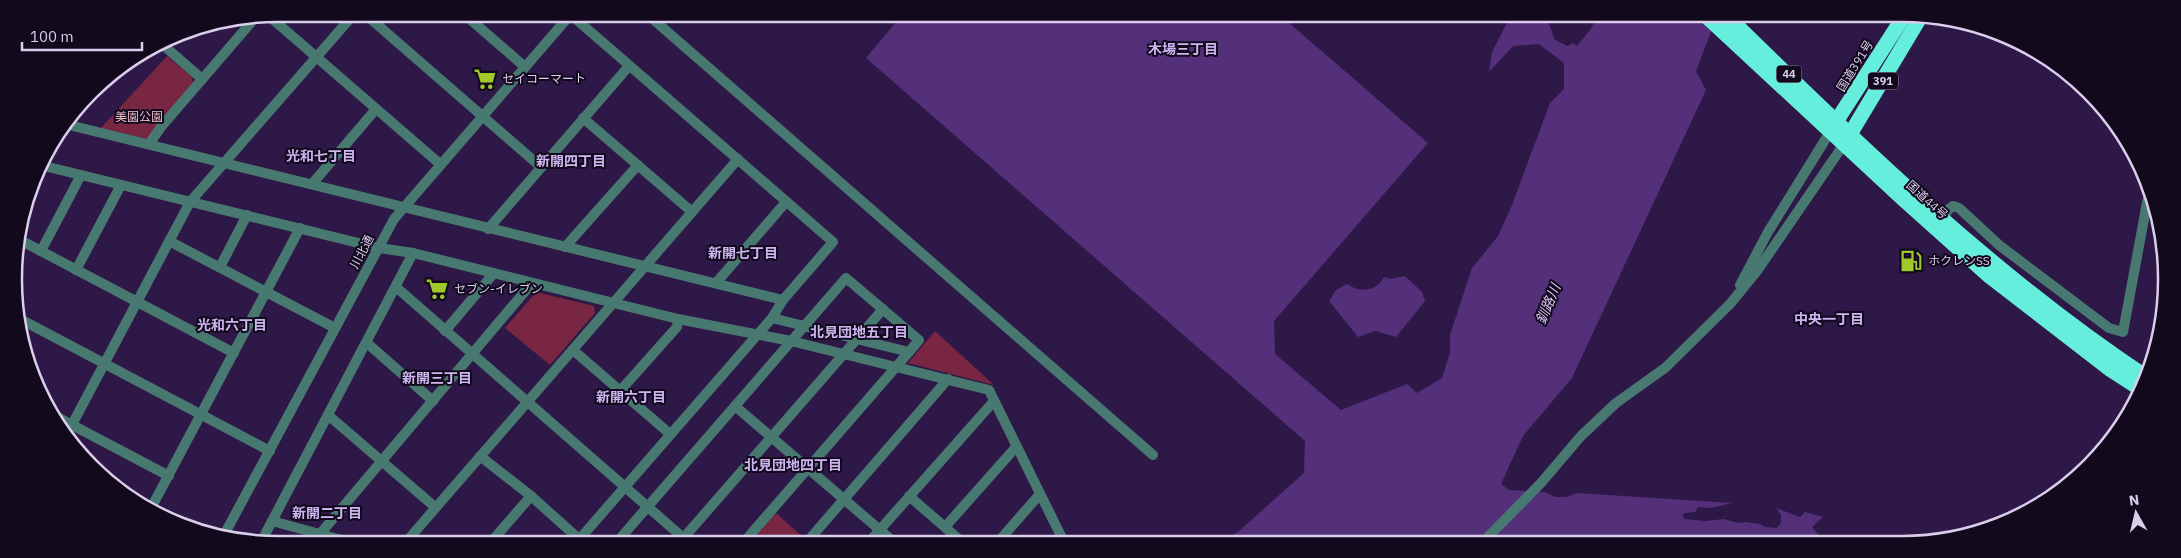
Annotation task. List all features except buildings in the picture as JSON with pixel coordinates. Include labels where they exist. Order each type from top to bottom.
[{"type":"highway","name":"国道44号","points":[[1717,23],[1735,34],[1939,222],[2042,302],[2140,373]]},
{"type":"highway","name":"国道44号","points":[[1730,23],[1735,34]]},
{"type":"highway","name":"国道391号","points":[[1834,126],[1900,23]]},
{"type":"highway","name":"391","points":[[1847,139],[1917,23]]},
{"type":"highway","name":"国道44号","points":[[1939,222],[1988,276],[2111,370],[2135,386]]},
{"type":"street","points":[[277,23],[440,164]]},
{"type":"street","points":[[70,428],[190,202],[346,23]]},
{"type":"street","points":[[375,23],[541,167]]},
{"type":"street","points":[[474,23],[525,67]]},
{"type":"street","name":"川北通","points":[[227,530],[394,219],[562,23]]},
{"type":"street","points":[[580,23],[834,242],[783,300],[772,318],[582,536]]},
{"type":"street","points":[[657,23],[1152,455]]},
{"type":"street","points":[[149,144],[161,127],[249,25]]},
{"type":"street","points":[[167,48],[202,79]]},
{"type":"street","points":[[488,228],[629,66]]},
{"type":"street","points":[[312,184],[376,109]]},
{"type":"street","points":[[583,118],[691,211]]},
{"type":"street","points":[[74,126],[783,300]]},
{"type":"street","points":[[1730,304],[1768,232],[1834,126]]},
{"type":"street","points":[[1489,536],[1541,484],[1581,436],[1616,403],[1665,368],[1730,304],[1757,271],[1847,139]]},
{"type":"street","points":[[411,536],[738,159]]},
{"type":"street","points":[[565,247],[638,165]]},
{"type":"street","points":[[48,167],[379,248],[413,253],[678,319],[844,353],[989,390],[1061,536]]},
{"type":"street","points":[[41,251],[81,176]]},
{"type":"street","points":[[76,270],[120,185]]},
{"type":"street","points":[[716,283],[786,202]]},
{"type":"street","points":[[1939,222],[1953,206],[1959,208],[2007,251],[2109,328],[2123,332],[2147,203]]},
{"type":"street","points":[[220,267],[246,215]]},
{"type":"street","points":[[154,503],[300,228]]},
{"type":"street","points":[[170,241],[335,328]]},
{"type":"street","points":[[25,243],[234,353]]},
{"type":"street","points":[[265,535],[413,253]]},
{"type":"street","points":[[445,331],[494,273]]},
{"type":"street","points":[[622,536],[846,278],[919,340],[898,367],[749,536]]},
{"type":"street","points":[[320,534],[532,283]]},
{"type":"street","points":[[396,287],[626,487],[679,536]]},
{"type":"street","points":[[688,536],[883,309]]},
{"type":"street","points":[[772,318],[805,324],[909,352]]},
{"type":"street","points":[[620,391],[677,327],[678,319]]},
{"type":"street","points":[[26,322],[270,451]]},
{"type":"street","points":[[367,343],[433,401]]},
{"type":"street","points":[[573,350],[670,434]]},
{"type":"street","points":[[812,536],[948,379]]},
{"type":"street","points":[[875,536],[994,401]]},
{"type":"street","points":[[735,406],[887,536]]},
{"type":"street","points":[[328,416],[435,507]]},
{"type":"street","points":[[66,422],[169,476]]},
{"type":"street","points":[[945,527],[1016,447]]},
{"type":"street","points":[[480,456],[531,496],[573,536]]},
{"type":"street","points":[[1003,536],[1040,494]]},
{"type":"street","points":[[496,536],[531,496]]},
{"type":"street","points":[[910,496],[955,536]]},
{"type":"street","points":[[272,521],[328,536]]},
{"type":"green space","name":"美園公園","points":[[167,56],[192,77],[193,82],[149,137],[146,139],[101,128]]},
{"type":"green space","points":[[536,292],[594,306],[595,313],[550,365],[505,328]]},
{"type":"green space","points":[[935,331],[994,385],[908,363]]},
{"type":"green space","points":[[776,513],[802,536],[755,536]]},
{"type":"water","name":"釧路川","points":[[895,23],[1289,23],[1428,143],[1274,321],[1275,354],[1341,410],[1407,384],[1417,393],[1442,378],[1450,353],[1450,335],[1472,268],[1498,236],[1512,205],[1550,103],[1564,89],[1564,63],[1539,44],[1513,46],[1489,72],[1492,52],[1507,23],[1548,23],[1554,39],[1567,46],[1573,43],[1577,46],[1594,23],[1716,23],[1696,71],[1706,90],[1572,378],[1523,436],[1501,484],[1509,490],[1544,492],[1556,497],[1566,497],[1577,493],[1732,503],[1711,508],[1698,507],[1695,512],[1682,515],[1685,519],[1705,521],[1724,519],[1738,523],[1760,524],[1765,527],[1777,528],[1781,523],[1781,515],[1776,508],[1800,517],[1805,512],[1823,517],[1812,527],[1820,536],[1231,536],[1304,473],[1305,441],[866,58]]},
{"type":"water","points":[[1405,276],[1422,292],[1425,301],[1396,337],[1375,331],[1358,337],[1329,301],[1336,290],[1347,284],[1357,289],[1367,290],[1377,286],[1384,277],[1390,279]]},
{"type":"place","name":"セイコーマート","points":[[485,79]]},
{"type":"place","name":"ホクレンSS","points":[[1911,261]]},
{"type":"place","name":"セブン-イレブン","points":[[437,289]]},
{"type":"district","name":"木場三丁目","points":[[1183,49]]},
{"type":"district","name":"光和七丁目","points":[[321,156]]},
{"type":"district","name":"新開四丁目","points":[[571,161]]},
{"type":"district","name":"新開七丁目","points":[[743,253]]},
{"type":"district","name":"中央一丁目","points":[[1829,319]]},
{"type":"district","name":"光和六丁目","points":[[232,325]]},
{"type":"district","name":"北見団地五丁目","points":[[859,332]]},
{"type":"district","name":"新開三丁目","points":[[437,378]]},
{"type":"district","name":"新開六丁目","points":[[631,397]]},
{"type":"district","name":"北見団地四丁目","points":[[793,465]]},
{"type":"district","name":"新開二丁目","points":[[327,513]]}]
